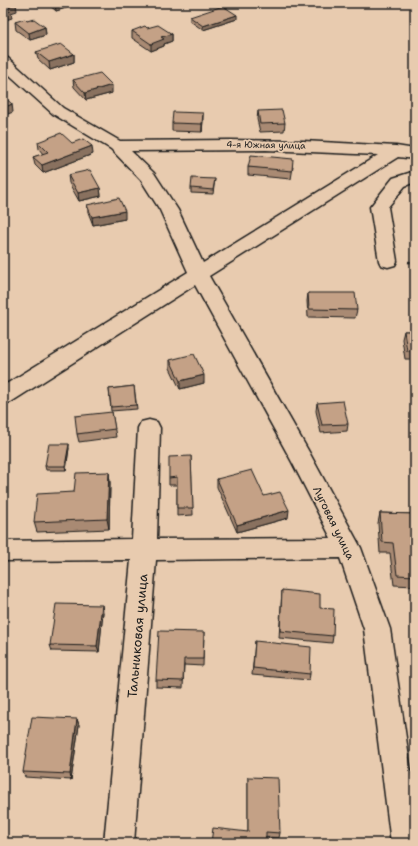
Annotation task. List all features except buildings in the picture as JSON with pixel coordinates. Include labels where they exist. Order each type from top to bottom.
[{"type":"street","name":"Луговая улица","points":[[3,61],[58,111],[117,146],[148,177],[169,210],[199,275],[301,458],[349,548],[377,629],[406,843]]},
{"type":"street","name":"4-я Южная улица","points":[[117,146],[219,144],[322,146],[415,154]]},
{"type":"street","points":[[3,396],[396,152]]},
{"type":"street","points":[[388,261],[379,207],[399,182],[415,176]]},
{"type":"street","name":"Тальниковая улица","points":[[119,843],[144,550],[149,428]]},
{"type":"street","points":[[3,551],[349,548]]}]
